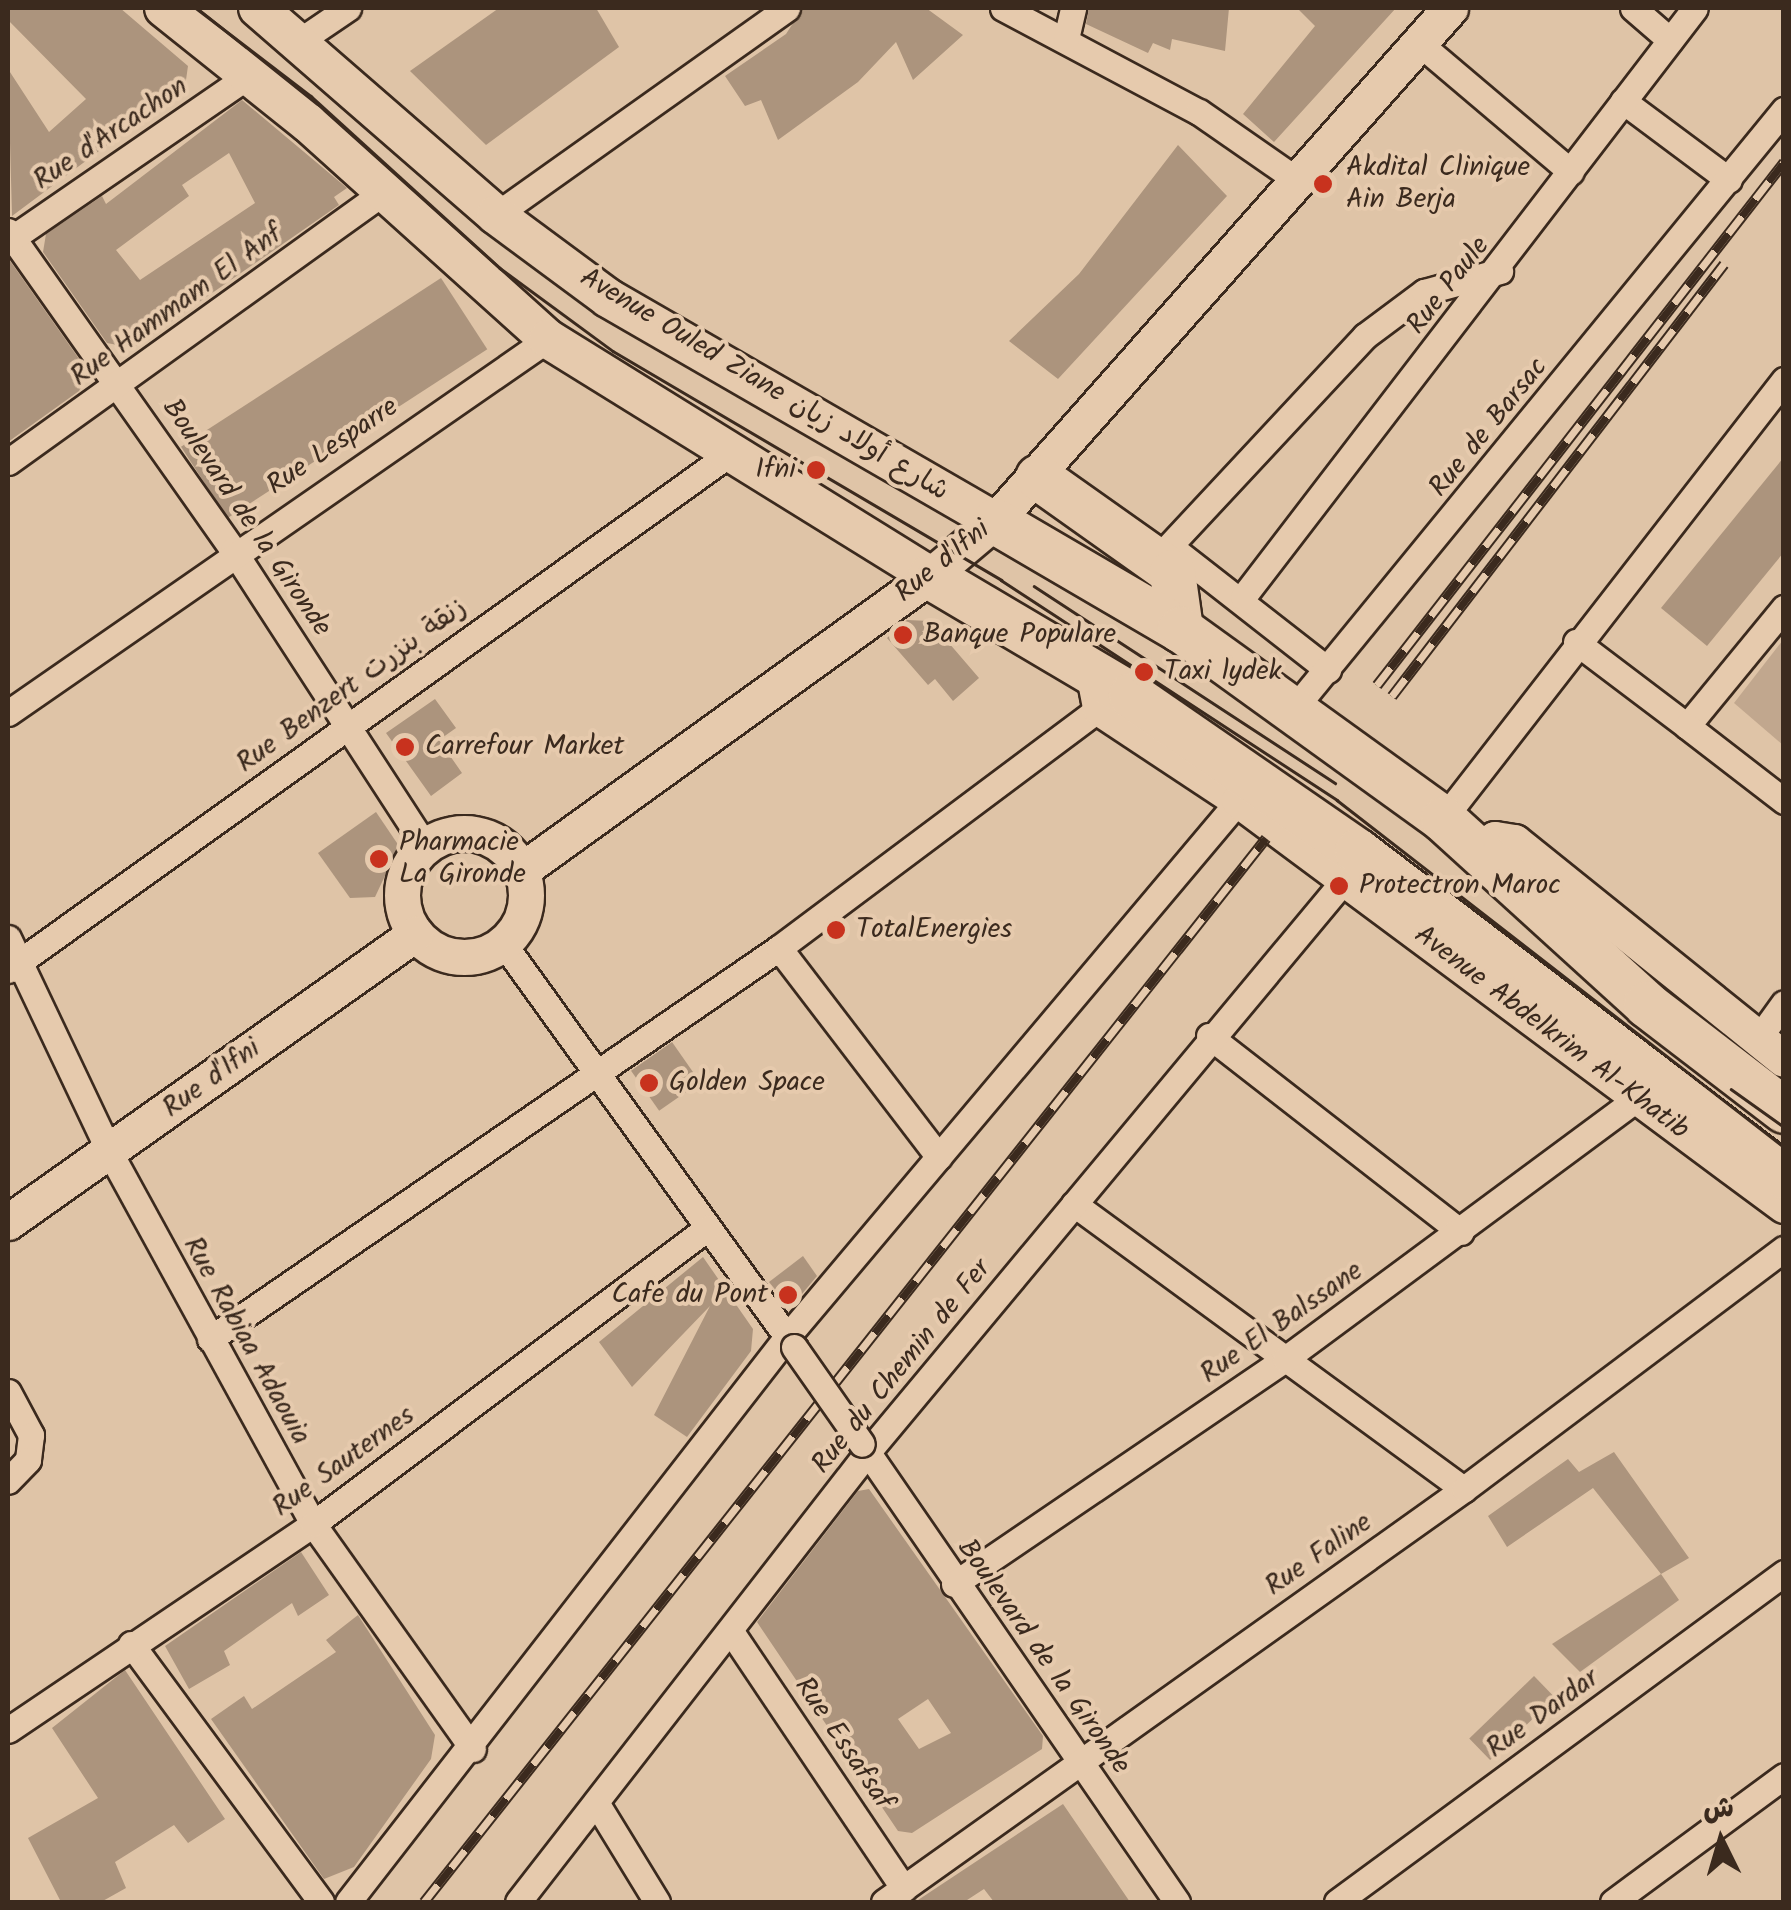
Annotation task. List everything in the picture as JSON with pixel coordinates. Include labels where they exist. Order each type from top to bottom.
[{"type":"highway","points":[[1038,477],[1164,554],[1178,580],[1180,629]]},
{"type":"highway","name":"Avenue Ouled Ziane شارع أولاد زيان","points":[[994,521],[1180,629],[1442,819],[1646,1004],[1784,1110]]},
{"type":"highway","points":[[930,576],[1097,692],[1415,894],[1784,1176]]},
{"type":"highway","points":[[1345,879],[1415,894]]},
{"type":"main road","points":[[164,8],[248,76],[380,196],[548,338],[930,576]]},
{"type":"main road","name":"Avenue Ouled Ziane شارع أولاد زيان","points":[[258,8],[301,40],[496,215],[608,298],[994,521]]},
{"type":"street","points":[[301,40],[348,8]]},
{"type":"street","points":[[496,215],[787,8]]},
{"type":"street","points":[[1003,8],[1199,112],[1297,180]]},
{"type":"street","points":[[1066,39],[1073,8]]},
{"type":"street","name":"Rue d'Ifni","points":[[522,870],[930,576],[994,521],[1038,477],[1450,8]]},
{"type":"street","points":[[1633,8],[1670,40]]},
{"type":"street","name":"Rue Paule","points":[[1244,597],[1500,271],[1695,8]]},
{"type":"street","points":[[1419,43],[1572,172]]},
{"type":"street","name":"Rue d'Arcachon","points":[[9,237],[248,76]]},
{"type":"street","points":[[1623,101],[1729,180]]},
{"type":"street","name":"Rue de Barsac","points":[[1292,711],[1784,110]]},
{"type":"street","name":"Rue Hammam El Anf","points":[[8,462],[380,196]]},
{"type":"street","name":"Boulevard de la Gironde","points":[[9,237],[233,550],[425,846]]},
{"type":"street","points":[[1328,670],[1244,597],[1164,554],[1364,336],[1424,292],[1500,271]]},
{"type":"street","name":"Rue Lesparre","points":[[8,713],[233,550],[548,338]]},
{"type":"street","points":[[1442,819],[1576,642],[1784,380]]},
{"type":"street","name":"Rue Benzert زنقة بنزرت","points":[[13,966],[732,452]]},
{"type":"street","points":[[1687,726],[1784,608]]},
{"type":"street","points":[[1576,642],[1784,802]]},
{"type":"street","points":[[210,1339],[779,948],[1097,692]]},
{"type":"street","name":"Avenue Abdelkrim Al-Khatib","points":[[1097,692],[1636,1099],[1784,1205]]},
{"type":"street","points":[[348,1902],[474,1750],[939,1156],[1239,800]]},
{"type":"street","points":[[454,834],[487,837],[522,870],[525,910],[503,944],[457,957],[415,934],[402,888],[425,846],[454,834]]},
{"type":"street","points":[[1480,851],[1494,839],[1514,842],[1771,1049],[1784,1003]]},
{"type":"street","name":"Rue du Chemin de Fer","points":[[518,1902],[732,1633],[864,1448],[1074,1204],[1208,1036],[1345,879]]},
{"type":"street","name":"Rue d'Ifni","points":[[8,1222],[415,934]]},
{"type":"street","name":"Rue Rabiaa Adaouia","points":[[8,938],[13,966],[210,1339],[313,1524],[474,1750]]},
{"type":"street","points":[[503,944],[790,1343]]},
{"type":"street","points":[[779,948],[939,1156]]},
{"type":"street","points":[[1208,1036],[1461,1232]]},
{"type":"street","name":"Rue El Balssane","points":[[954,1584],[1285,1359],[1636,1099]]},
{"type":"street","points":[[1074,1204],[1464,1489]]},
{"type":"street","name":"Rue Sauternes","points":[[8,1730],[313,1524],[707,1228]]},
{"type":"street","name":"Rue Faline","points":[[894,1896],[1464,1489],[1784,1249]]},
{"type":"street","name":"Boulevard de la Gironde","points":[[790,1343],[1177,1902]]},
{"type":"street","points":[[8,1392],[31,1435],[13,1477]]},
{"type":"street","name":"Rue Dardar","points":[[1337,1902],[1784,1573]]},
{"type":"street","name":"Rue Essafsaf","points":[[732,1633],[894,1896]]},
{"type":"street","points":[[130,1644],[322,1902]]},
{"type":"street","points":[[1613,1902],[1784,1776]]},
{"type":"street","points":[[597,1804],[657,1902]]},
{"type":"shaded area","points":[[1783,640],[1783,745],[1734,703]]},
{"type":"building","points":[[8,8],[120,8],[188,66],[185,87],[12,216],[8,69],[49,132],[86,99],[8,20]]},
{"type":"building","points":[[499,8],[596,8],[619,47],[486,145],[410,71]]},
{"type":"building","points":[[803,8],[926,8],[963,35],[913,80],[896,42],[858,82],[778,140],[761,100],[745,106],[725,76],[786,34]]},
{"type":"building","points":[[1089,8],[1229,8],[1225,51],[1172,39],[1170,50],[1153,43],[1148,53],[1086,24]]},
{"type":"building","points":[[1297,8],[1396,8],[1274,142],[1243,114],[1315,26]]},
{"type":"building","points":[[242,100],[347,188],[334,197],[339,205],[133,348],[107,343],[43,252],[46,234],[102,196],[106,204]],"holes":[[[229,153],[255,203],[140,280],[116,250],[189,196],[182,185]]]},
{"type":"building","points":[[1178,145],[1227,196],[1058,379],[1009,341],[1079,274]]},
{"type":"building","points":[[8,258],[89,373],[79,391],[8,442]]},
{"type":"building","points":[[441,278],[487,349],[227,518],[181,447]]},
{"type":"building","points":[[1784,457],[1784,552],[1707,646],[1661,608]]},
{"type":"building","points":[[907,620],[930,621],[979,678],[953,701],[935,679],[928,685],[887,638]]},
{"type":"building","points":[[435,699],[456,728],[439,740],[462,773],[431,796],[386,733]]},
{"type":"building","points":[[376,812],[399,846],[375,897],[350,898],[318,853]]},
{"type":"building","points":[[672,1042],[700,1082],[659,1111],[631,1071]]},
{"type":"building","points":[[803,1256],[817,1276],[797,1300],[782,1298],[769,1282]]},
{"type":"building","points":[[703,1257],[753,1329],[751,1351],[687,1437],[654,1415],[710,1306],[632,1387],[599,1342]]},
{"type":"building","points":[[1614,1452],[1689,1558],[1661,1574],[1593,1488],[1507,1547],[1488,1516],[1568,1459],[1579,1472]]},
{"type":"building","points":[[869,1489],[1043,1736],[1042,1749],[912,1833],[898,1831],[757,1622],[858,1491]],"holes":[[[928,1699],[951,1733],[919,1749],[898,1719]]]},
{"type":"building","points":[[301,1552],[329,1595],[298,1616],[292,1603],[224,1651],[230,1665],[189,1689],[165,1646]]},
{"type":"building","points":[[1661,1574],[1679,1600],[1580,1672],[1552,1644]]},
{"type":"building","points":[[358,1615],[435,1735],[431,1759],[354,1867],[324,1879],[211,1719],[244,1696],[252,1709],[336,1652],[326,1640]]},
{"type":"building","points":[[125,1670],[225,1819],[188,1843],[174,1825],[115,1862],[126,1888],[101,1902],[61,1902],[28,1838],[98,1798],[52,1728]]},
{"type":"building","points":[[1534,1676],[1555,1698],[1490,1760],[1469,1739]]},
{"type":"building","points":[[1063,1804],[1130,1902],[994,1902],[984,1889],[964,1902],[915,1902]]},
{"type":"tram line","points":[[196,8],[311,96],[500,268],[613,351],[1001,580],[1337,800],[1784,1147]]},
{"type":"tram line","points":[[1034,586],[1335,783]]},
{"type":"tram line","points":[[1731,1089],[1784,1127]]},
{"type":"railway","points":[[1377,685],[1784,162]]},
{"type":"railway","points":[[1392,696],[1724,264]]},
{"type":"railway","points":[[424,1902],[1266,838]]},
{"type":"place","name":"Akdital Clinique Ain Berja","points":[[1323,184]]},
{"type":"place","name":"Ifni","points":[[816,470]]},
{"type":"place","name":"Banque Populare","points":[[903,635]]},
{"type":"place","name":"Taxi lydek","points":[[1144,672]]},
{"type":"place","name":"Carrefour Market","points":[[405,747]]},
{"type":"place","name":"Pharmacie La Gironde","points":[[379,859]]},
{"type":"place","name":"Protectron Maroc","points":[[1339,886]]},
{"type":"place","name":"TotalEnergies","points":[[836,930]]},
{"type":"place","name":"Golden Space","points":[[649,1083]]},
{"type":"place","name":"Cafe du Pont","points":[[788,1295]]}]
